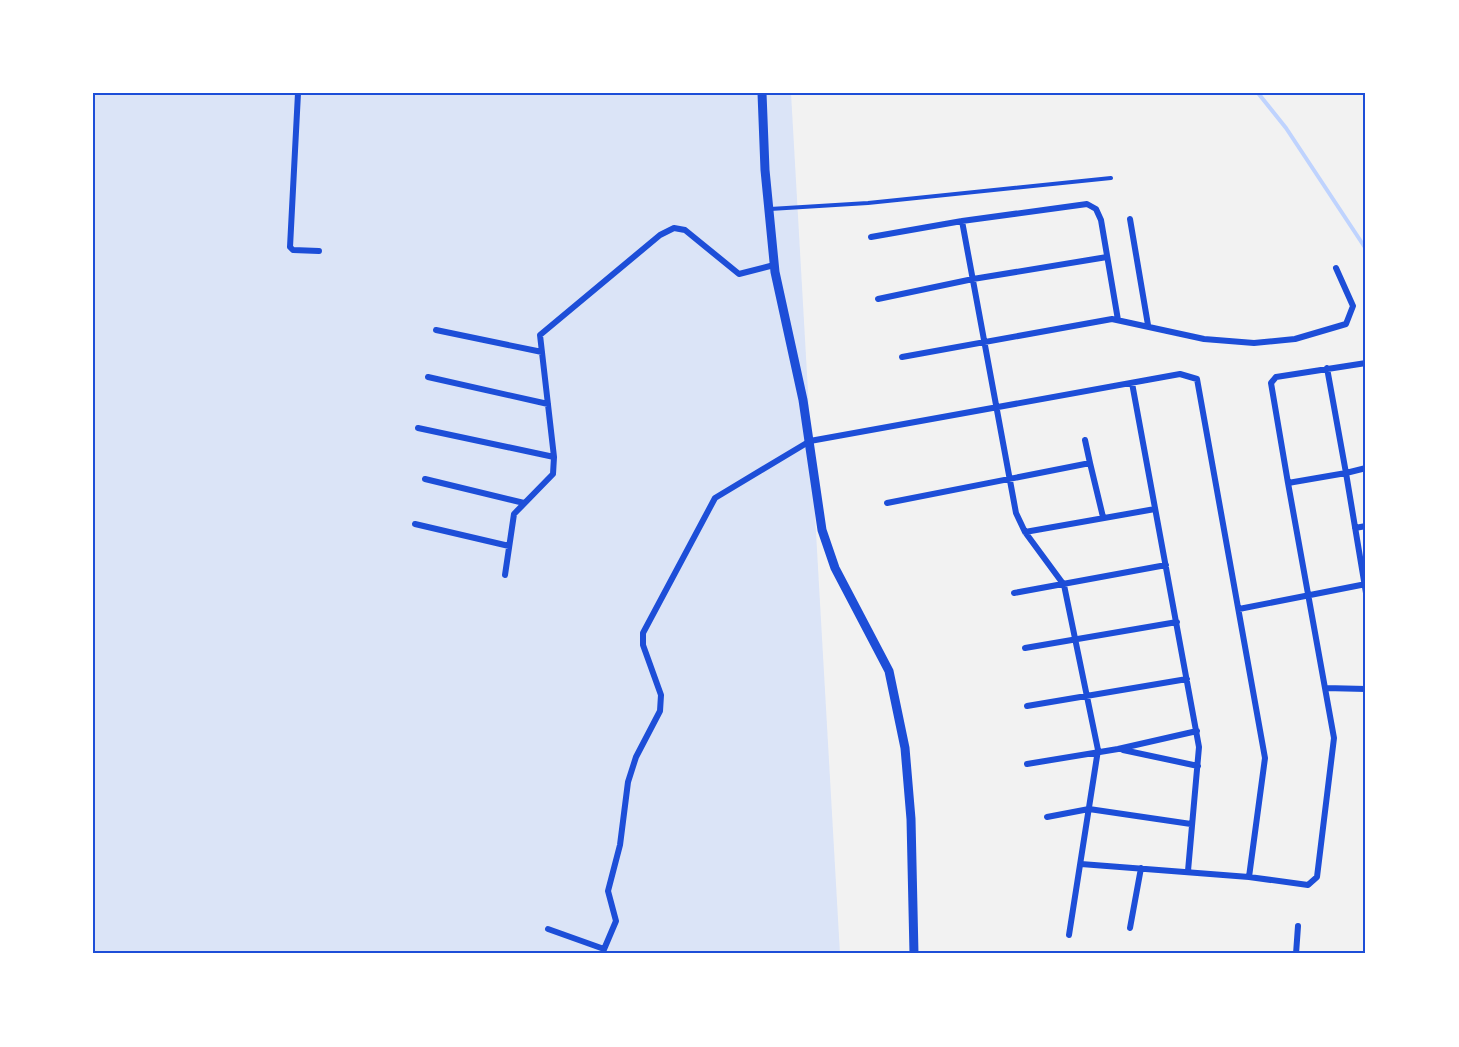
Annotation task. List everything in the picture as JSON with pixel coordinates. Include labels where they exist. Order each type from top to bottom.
[{"type":"street","points":[[298,93],[290,247],[293,250],[319,251]]},
{"type":"street","points":[[762,93],[774,265],[810,441],[822,530],[828,552],[848,595],[878,648],[896,695],[905,748],[911,819],[914,954]]},
{"type":"street","points":[[871,237],[962,220],[1087,204],[1096,209],[1101,220],[1118,320]]},
{"type":"street","points":[[1130,219],[1148,325]]},
{"type":"street","points":[[962,220],[1016,513],[1025,532],[1064,585],[1084,696],[1098,750],[1082,864],[1069,935]]},
{"type":"street","points":[[505,575],[514,514],[553,474],[554,457],[540,335],[660,235],[675,228],[685,230],[739,274],[774,265]]},
{"type":"street","points":[[878,299],[973,279],[1107,257]]},
{"type":"street","points":[[902,357],[985,340],[1118,320],[1204,339],[1254,343],[1295,339],[1346,324],[1353,306],[1336,268]]},
{"type":"street","points":[[436,330],[542,352]]},
{"type":"street","points":[[1082,864],[1188,871],[1308,885],[1317,877],[1334,752],[1325,688],[1271,383],[1276,377],[1366,363]]},
{"type":"street","points":[[1327,368],[1366,593]]},
{"type":"street","points":[[548,929],[603,952],[616,921],[608,891],[620,845],[628,782],[636,757],[660,711],[661,696],[643,645],[643,633],[715,498],[810,441],[1180,374],[1197,379],[1265,758],[1250,877]]},
{"type":"street","points":[[428,377],[548,404]]},
{"type":"street","points":[[1132,383],[1197,731],[1198,766],[1188,871]]},
{"type":"street","points":[[418,428],[554,457]]},
{"type":"street","points":[[1085,440],[1103,517]]},
{"type":"street","points":[[887,503],[1090,463]]},
{"type":"street","points":[[1288,483],[1366,468]]},
{"type":"street","points":[[425,479],[524,503]]},
{"type":"street","points":[[1025,532],[1155,509]]},
{"type":"street","points":[[415,524],[509,546]]},
{"type":"street","points":[[1355,528],[1366,526]]},
{"type":"street","points":[[1014,593],[1166,565]]},
{"type":"street","points":[[1239,609],[1365,584]]},
{"type":"street","points":[[1025,648],[1177,622]]},
{"type":"street","points":[[1027,706],[1187,679]]},
{"type":"street","points":[[1325,688],[1366,689]]},
{"type":"street","points":[[1027,764],[1098,750],[1118,749],[1197,731]]},
{"type":"street","points":[[1118,749],[1198,766]]},
{"type":"street","points":[[1047,817],[1089,809],[1191,824]]},
{"type":"street","points":[[1130,928],[1141,868]]},
{"type":"street","points":[[1296,954],[1298,926]]},
{"type":"lane","points":[[769,209],[868,203],[1111,178]]},
{"type":"shaded area","points":[[93,93],[791,93],[840,954],[93,954]]},
{"type":"waterway","points":[[1258,93],[1286,128],[1366,249]]}]
